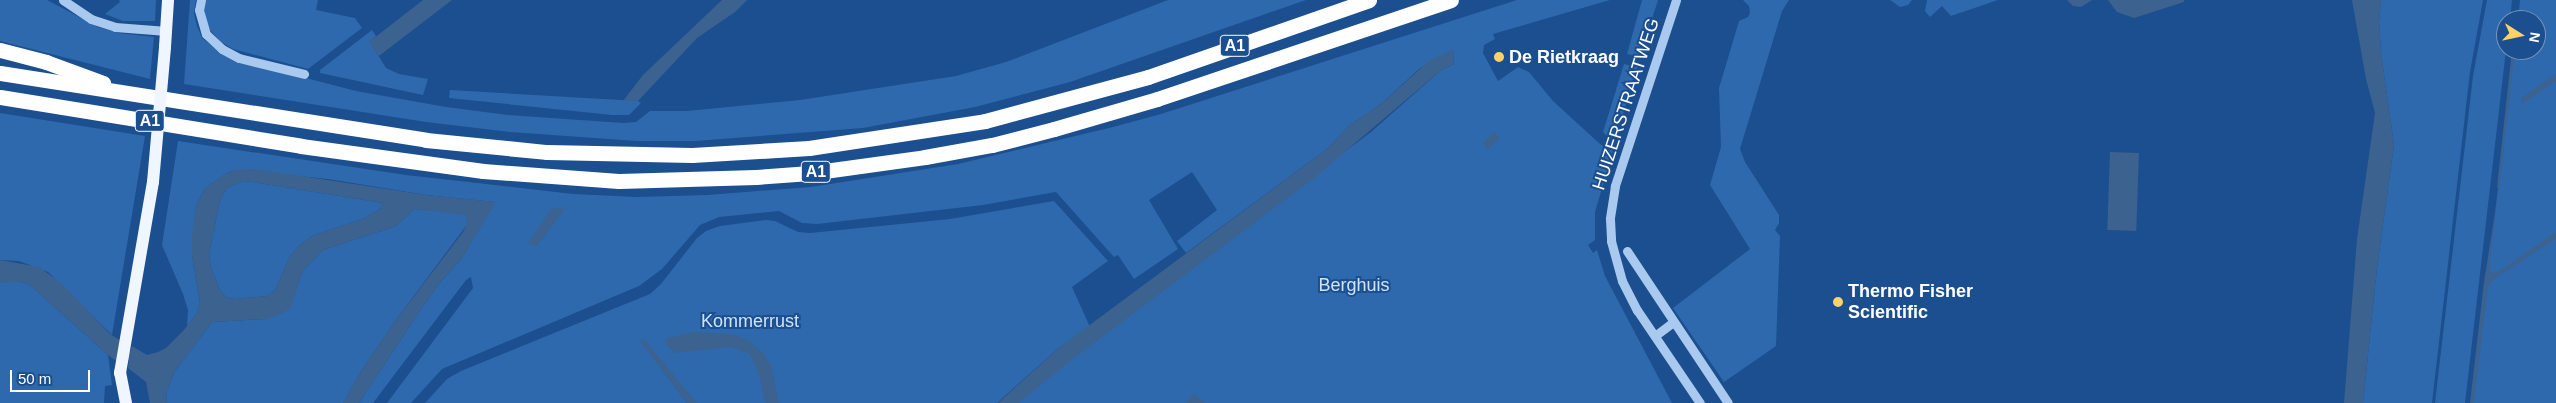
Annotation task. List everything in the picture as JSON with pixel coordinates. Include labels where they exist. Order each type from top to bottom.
[{"type":"highway","name":"A1","points":[[0,73],[417,138],[547,152],[692,155],[809,148],[985,122],[1148,77],[1369,0]]},
{"type":"highway","name":"A1","points":[[0,97],[310,147],[483,171],[620,181],[783,175],[925,158],[992,145],[1054,129],[1157,99],[1451,0]]},
{"type":"highway","name":"A1","points":[[0,50],[46,62],[140,96]]},
{"type":"main road","points":[[126,403],[120,374],[124,338],[153,182],[168,0]]},
{"type":"street","points":[[63,0],[91,19],[115,27],[167,30]]},
{"type":"street","points":[[201,0],[199,10],[206,34],[222,49],[239,58],[304,74]]},
{"type":"street","name":"HUIZERSTRAATWEG","points":[[1676,0],[1624,152],[1615,186],[1610,219],[1613,254],[1622,282],[1637,310],[1656,335],[1700,403]]},
{"type":"street","points":[[1627,251],[1728,403]]},
{"type":"street","points":[[1656,335],[1673,322]]},
{"type":"green space","points":[[0,0],[47,0],[98,27],[118,33],[154,37],[150,79],[0,41]]},
{"type":"green space","points":[[119,0],[156,0],[155,21],[123,21],[105,14],[120,2]]},
{"type":"green space","points":[[190,0],[196,0],[194,13],[202,38],[224,55],[248,63],[356,91],[446,107],[508,115],[623,123],[636,122],[650,111],[687,111],[800,100],[956,76],[1006,62],[1168,0],[1306,0],[1070,82],[975,107],[863,128],[695,141],[637,141],[510,132],[426,122],[184,84]]},
{"type":"green space","points":[[205,0],[318,0],[316,10],[355,18],[362,28],[308,69],[233,49],[221,42],[209,29],[204,18]]},
{"type":"green space","name":"Berghuis","points":[[1517,0],[1610,0],[1493,34],[1495,39],[1484,45],[1483,53],[1498,81],[1518,67],[1529,72],[1553,101],[1600,144],[1613,151],[1595,212],[1595,240],[1588,245],[1593,253],[1597,250],[1605,276],[1672,403],[1008,403],[1371,132],[1440,71],[1454,64],[1453,50],[1419,69],[1381,104],[1350,125],[1327,149],[1186,253],[1177,241],[1217,210],[1192,172],[1149,200],[1178,249],[1134,279],[1118,255],[1114,257],[1056,192],[983,205],[817,224],[802,223],[779,211],[719,217],[700,225],[662,269],[639,286],[442,369],[411,403],[387,403],[473,288],[471,277],[466,280],[373,403],[359,403],[438,285],[462,258],[495,202],[426,195],[328,179],[235,170],[227,173],[205,188],[196,206],[192,256],[200,303],[197,313],[187,326],[188,310],[162,245],[178,141],[406,175],[573,194],[637,197],[707,195],[811,187],[958,164],[1113,127],[1161,114]]},
{"type":"green space","points":[[1642,0],[1658,0],[1640,57],[1627,54]]},
{"type":"green space","points":[[1743,0],[1789,0],[1782,11],[1740,149],[1745,162],[1779,215],[1779,223],[1775,230],[1780,236],[1776,346],[1724,382],[1673,308],[1750,249],[1710,185],[1721,147],[1719,88],[1739,21],[1748,17],[1750,13],[1749,6]]},
{"type":"green space","points":[[1890,0],[1912,0],[1908,5],[1900,7]]},
{"type":"green space","points":[[1927,0],[1998,0],[1951,16],[1942,6],[1930,17],[1925,11]]},
{"type":"green space","points":[[2381,0],[2483,0],[2470,72],[2432,403],[2363,403],[2377,268],[2394,145],[2381,53],[2379,22]]},
{"type":"green space","points":[[2487,0],[2512,0],[2511,10],[2496,10],[2496,60],[2505,60],[2465,403],[2435,403],[2473,76]]},
{"type":"green space","points":[[2520,0],[2556,0],[2556,403],[2473,403],[2513,60],[2546,60],[2546,10],[2519,10]]},
{"type":"green space","points":[[372,30],[376,36],[370,42],[386,68],[399,74],[428,79],[423,95],[320,73],[320,70]]},
{"type":"green space","points":[[1624,64],[1637,67],[1614,144],[1603,132]]},
{"type":"green space","points":[[450,90],[638,101],[641,103],[629,115],[612,115],[449,98]]},
{"type":"green space","points":[[0,113],[145,136],[112,335],[48,272],[19,261],[0,260]]},
{"type":"green space","points":[[243,181],[383,203],[380,209],[365,218],[312,236],[300,245],[290,256],[275,290],[268,296],[235,299],[226,297],[220,290],[211,268],[209,254],[220,200],[227,188]]},
{"type":"green space","name":"Kommerrust","points":[[1054,201],[1108,261],[1072,287],[1090,327],[1060,347],[997,403],[695,403],[641,341],[687,403],[425,403],[447,379],[461,371],[650,294],[661,284],[697,238],[706,231],[720,226],[766,220],[775,221],[798,232],[810,233],[950,219]]},
{"type":"green space","points":[[414,209],[460,213],[466,215],[466,226],[396,320],[362,370],[343,403],[167,403],[166,394],[175,371],[212,322],[266,319],[294,296],[303,270],[323,250],[396,226]]},
{"type":"green space","points":[[0,281],[21,282],[30,285],[108,355],[112,385],[105,386],[104,403],[0,403]]},
{"type":"shaded area","points":[[423,0],[452,0],[379,56],[369,42]]},
{"type":"shaded area","points":[[722,0],[747,0],[735,12],[697,38],[638,101],[623,101],[643,75]]},
{"type":"shaded area","points":[[2067,0],[2092,0],[2081,7],[2073,6]]},
{"type":"shaded area","points":[[2108,0],[2184,0],[2184,2],[2134,18],[2117,12]]},
{"type":"shaded area","points":[[2352,0],[2381,0],[2379,22],[2381,53],[2394,145],[2377,268],[2363,403],[2344,403],[2357,239],[2375,113],[2366,79]]},
{"type":"shaded area","points":[[1453,50],[1454,64],[1440,71],[1314,178],[1066,364],[1019,403],[998,403],[1060,347],[1327,149],[1350,125],[1381,104],[1430,60]]},
{"type":"shaded area","points":[[2511,60],[2514,60],[2499,190],[2497,187]]},
{"type":"shaded area","points":[[2556,74],[2556,81],[2522,104],[2521,98]]},
{"type":"shaded area","points":[[1494,132],[1500,138],[1488,149],[1483,143]]},
{"type":"shaded area","points":[[2110,152],[2139,153],[2136,231],[2107,230]]},
{"type":"shaded area","points":[[255,169],[426,195],[496,202],[462,258],[438,285],[359,403],[343,403],[362,370],[396,320],[463,232],[466,226],[466,215],[414,209],[396,226],[323,250],[303,270],[291,307],[282,314],[266,319],[212,322],[175,371],[166,394],[167,403],[150,403],[146,382],[128,368],[129,360],[124,358],[123,366],[108,355],[30,285],[21,282],[0,283],[0,260],[39,267],[61,283],[110,334],[126,344],[125,350],[130,352],[132,346],[147,355],[158,352],[166,348],[184,330],[197,313],[200,302],[192,256],[192,233],[196,206],[205,188],[227,173],[235,170]],"holes":[[[243,181],[383,203],[380,209],[365,218],[312,236],[300,245],[290,256],[275,290],[268,296],[235,299],[226,297],[220,290],[211,268],[209,254],[220,200],[227,188]]]},
{"type":"shaded area","points":[[2497,200],[2489,268],[2492,273],[2498,272],[2556,232],[2556,239],[2494,279],[2488,286],[2474,403],[2470,403],[2484,282]]},
{"type":"shaded area","points":[[552,208],[565,209],[537,246],[528,243]]},
{"type":"shaded area","points":[[694,332],[731,334],[748,340],[764,354],[772,368],[779,403],[765,403],[760,378],[750,354],[731,347],[675,353],[665,343],[667,338]]},
{"type":"shaded area","points":[[644,339],[697,403],[687,403],[640,341]]},
{"type":"shaded area","points":[[1195,393],[1205,403],[1185,403]]},
{"type":"place","name":"De Rietkraag","points":[[1499,57]]},
{"type":"place","name":"Thermo Fisher Scientific","points":[[1838,302]]}]
